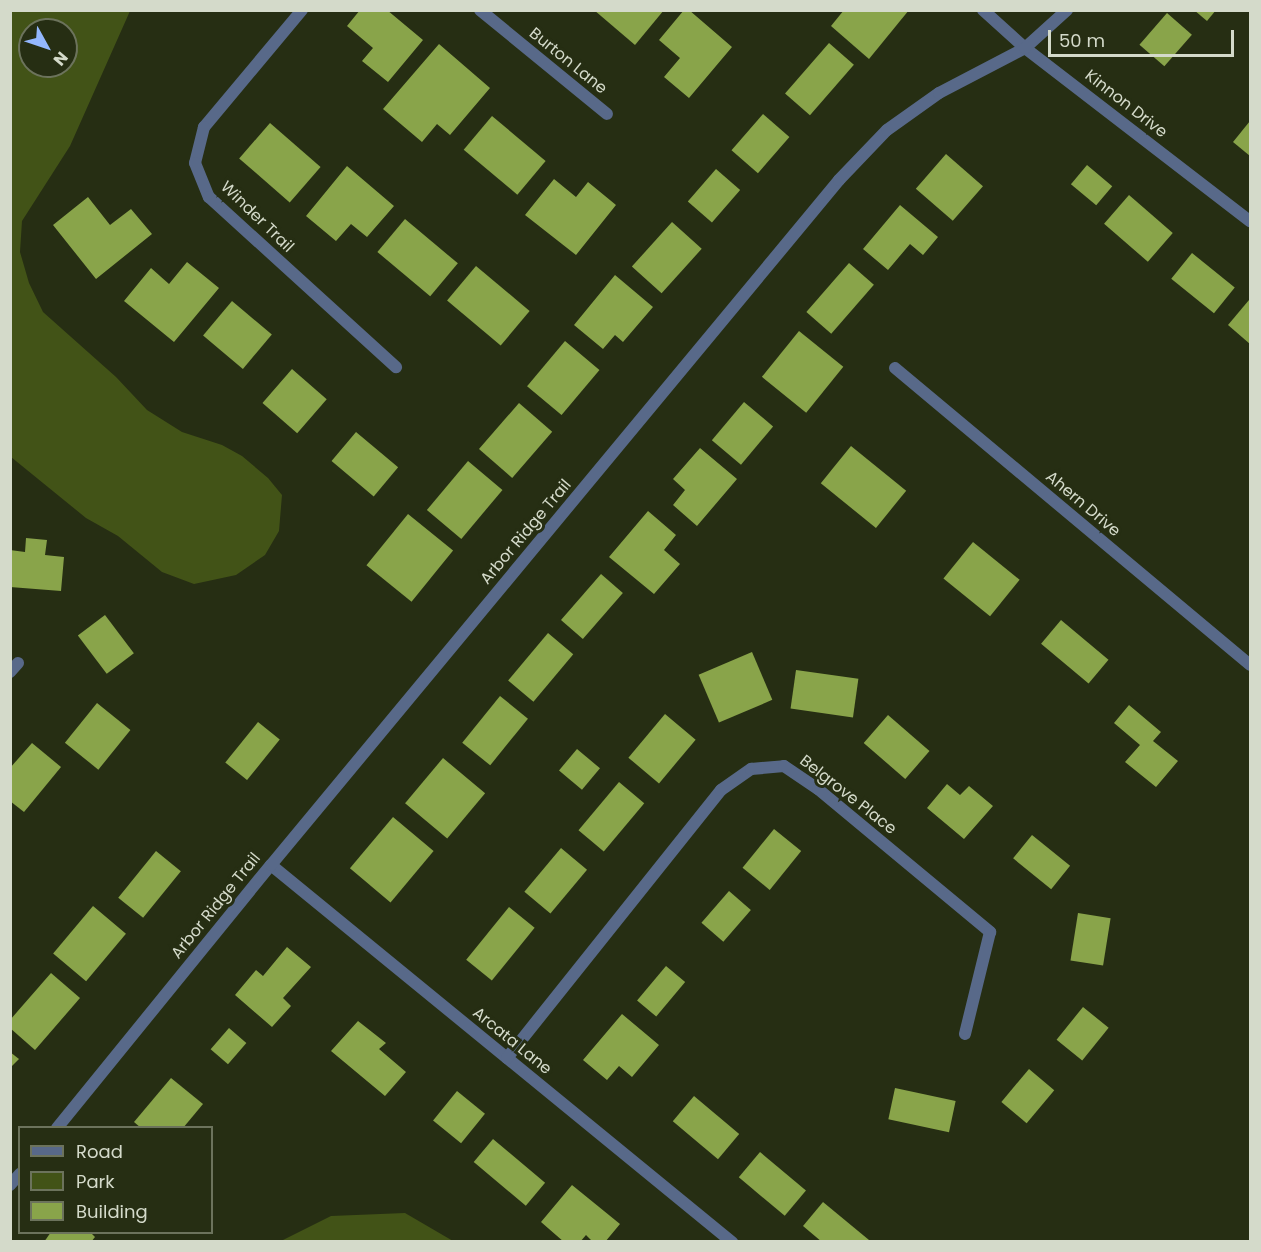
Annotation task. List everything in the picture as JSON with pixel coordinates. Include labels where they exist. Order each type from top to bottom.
[{"type":"street","name":"Winder Trail","points":[[302,10],[204,127],[195,163],[208,197],[396,367]]},
{"type":"street","name":"Burton Lane","points":[[480,10],[607,114]]},
{"type":"street","name":"Kinnon Drive","points":[[983,10],[1025,48],[1251,221]]},
{"type":"street","name":"Arbor Ridge Trail","points":[[59,1126],[271,865],[839,180],[887,130],[939,93],[1025,48],[1067,10]]},
{"type":"street","name":"Ahern Drive","points":[[895,368],[1251,665]]},
{"type":"street","name":"Belgrove Place","points":[[507,1058],[721,790],[751,769],[784,766],[818,789],[990,932],[965,1034]]},
{"type":"street","name":"Arcata Lane","points":[[271,865],[732,1242]]},
{"type":"green space","points":[[10,11],[130,11],[70,146],[22,221],[20,252],[29,283],[43,312],[116,377],[147,410],[182,432],[222,445],[242,456],[268,478],[282,495],[279,531],[265,555],[236,575],[194,584],[162,572],[118,536],[86,518],[11,457]]},
{"type":"green space","points":[[405,1213],[453,1241],[281,1241],[331,1216]]},
{"type":"building","points":[[360,10],[387,10],[423,40],[388,82],[362,61],[373,48],[347,26]]},
{"type":"building","points":[[594,10],[664,10],[635,45]]},
{"type":"building","points":[[684,10],[689,10],[732,47],[689,98],[664,77],[680,58],[659,40]]},
{"type":"building","points":[[844,10],[909,10],[869,59],[831,26]]},
{"type":"building","points":[[1194,10],[1216,10],[1207,21]]},
{"type":"building","points":[[1167,13],[1192,35],[1164,66],[1139,45]]},
{"type":"building","points":[[829,43],[854,65],[810,115],[785,94]]},
{"type":"building","points":[[439,44],[490,88],[450,135],[437,124],[422,142],[383,109]]},
{"type":"building","points":[[763,114],[789,137],[758,173],[732,150]]},
{"type":"building","points":[[492,116],[546,161],[517,195],[464,150]]},
{"type":"building","points":[[1250,121],[1250,156],[1233,142]]},
{"type":"building","points":[[270,123],[321,167],[290,202],[239,158]]},
{"type":"building","points":[[946,154],[983,186],[953,221],[916,189]]},
{"type":"building","points":[[1087,165],[1112,186],[1096,205],[1071,184]]},
{"type":"building","points":[[347,166],[394,206],[367,237],[351,224],[336,241],[306,216]]},
{"type":"building","points":[[716,169],[740,190],[712,222],[688,201]]},
{"type":"building","points":[[554,179],[576,197],[588,182],[616,205],[576,255],[525,215]]},
{"type":"building","points":[[1129,195],[1173,233],[1148,262],[1104,224]]},
{"type":"building","points":[[88,197],[110,225],[131,209],[152,234],[96,279],[53,225]]},
{"type":"building","points":[[900,205],[938,237],[923,255],[910,244],[888,270],[863,249]]},
{"type":"building","points":[[405,219],[458,263],[430,296],[377,252]]},
{"type":"building","points":[[672,222],[702,249],[662,293],[632,267]]},
{"type":"building","points":[[1192,253],[1235,288],[1214,313],[1171,279]]},
{"type":"building","points":[[187,262],[219,288],[174,342],[124,301],[151,268],[169,284]]},
{"type":"building","points":[[849,263],[874,285],[831,334],[806,312]]},
{"type":"building","points":[[476,266],[530,311],[501,345],[447,300]]},
{"type":"building","points":[[615,275],[653,307],[623,342],[615,335],[603,349],[574,325]]},
{"type":"building","points":[[232,301],[272,334],[243,369],[203,335]]},
{"type":"building","points":[[1250,301],[1250,344],[1228,325]]},
{"type":"building","points":[[799,331],[843,367],[806,413],[762,377]]},
{"type":"building","points":[[565,341],[599,370],[562,415],[527,386]]},
{"type":"building","points":[[292,369],[327,399],[297,433],[262,403]]},
{"type":"building","points":[[744,402],[773,426],[741,465],[712,440]]},
{"type":"building","points":[[519,403],[552,432],[512,478],[479,449]]},
{"type":"building","points":[[356,432],[398,467],[374,496],[332,461]]},
{"type":"building","points":[[851,446],[906,491],[876,528],[821,483]]},
{"type":"building","points":[[700,448],[737,479],[697,526],[673,505],[685,490],[673,479]]},
{"type":"building","points":[[468,461],[502,490],[461,539],[427,510]]},
{"type":"building","points":[[648,511],[676,535],[664,550],[680,564],[654,594],[609,557]]},
{"type":"building","points":[[408,514],[453,551],[412,602],[366,565]]},
{"type":"building","points":[[26,538],[47,540],[45,555],[64,557],[61,591],[10,587],[10,550],[25,552]]},
{"type":"building","points":[[973,542],[1020,580],[990,616],[943,579]]},
{"type":"building","points":[[601,574],[623,593],[583,639],[561,620]]},
{"type":"building","points":[[105,615],[134,653],[107,674],[78,635]]},
{"type":"building","points":[[1061,620],[1108,660],[1089,684],[1041,644]]},
{"type":"building","points":[[548,633],[573,654],[533,702],[508,680]]},
{"type":"building","points":[[752,652],[772,700],[719,723],[699,675]]},
{"type":"building","points":[[796,670],[858,679],[853,717],[791,709]]},
{"type":"building","points":[[500,696],[528,719],[490,765],[462,743]]},
{"type":"building","points":[[97,703],[130,730],[98,770],[65,743]]},
{"type":"building","points":[[1129,705],[1161,732],[1153,741],[1178,761],[1156,787],[1125,762],[1140,745],[1114,723]]},
{"type":"building","points":[[665,714],[696,740],[659,783],[628,758]]},
{"type":"building","points":[[888,715],[930,751],[905,779],[864,743]]},
{"type":"building","points":[[258,722],[280,740],[247,780],[225,762]]},
{"type":"building","points":[[32,743],[61,767],[24,812],[10,801],[10,768]]},
{"type":"building","points":[[577,749],[600,768],[582,790],[559,770]]},
{"type":"building","points":[[443,758],[485,793],[447,839],[405,803]]},
{"type":"building","points":[[619,782],[644,803],[604,851],[579,830]]},
{"type":"building","points":[[947,784],[960,795],[969,786],[993,806],[964,839],[927,808]]},
{"type":"building","points":[[393,817],[434,851],[391,902],[350,868]]},
{"type":"building","points":[[774,829],[801,851],[770,890],[743,868]]},
{"type":"building","points":[[1032,835],[1070,866],[1051,889],[1013,858]]},
{"type":"building","points":[[561,848],[587,870],[550,914],[524,892]]},
{"type":"building","points":[[156,851],[181,871],[143,918],[118,898]]},
{"type":"building","points":[[729,891],[751,910],[723,942],[701,923]]},
{"type":"building","points":[[93,906],[126,934],[86,981],[53,953]]},
{"type":"building","points":[[509,907],[535,928],[492,981],[466,960]]},
{"type":"building","points":[[1078,913],[1111,918],[1103,966],[1070,960]]},
{"type":"building","points":[[287,947],[311,967],[283,998],[291,1006],[272,1027],[235,995],[256,970],[263,976]]},
{"type":"building","points":[[666,966],[685,982],[656,1017],[637,1000]]},
{"type":"building","points":[[51,973],[80,998],[35,1050],[10,1028],[10,1020]]},
{"type":"building","points":[[1083,1007],[1109,1028],[1082,1060],[1057,1040]]},
{"type":"building","points":[[622,1014],[659,1045],[632,1077],[619,1066],[607,1080],[583,1060]]},
{"type":"building","points":[[358,1021],[386,1043],[379,1049],[406,1072],[385,1096],[331,1051]]},
{"type":"building","points":[[229,1028],[246,1043],[228,1064],[211,1049]]},
{"type":"building","points":[[10,1052],[19,1059],[10,1068]]},
{"type":"building","points":[[1029,1069],[1054,1090],[1027,1123],[1001,1102]]},
{"type":"building","points":[[171,1078],[203,1104],[185,1126],[139,1126],[134,1122]]},
{"type":"building","points":[[895,1088],[956,1101],[949,1132],[888,1119]]},
{"type":"building","points":[[457,1091],[485,1114],[461,1143],[433,1121]]},
{"type":"building","points":[[694,1096],[739,1134],[718,1159],[673,1121]]},
{"type":"building","points":[[493,1139],[545,1183],[526,1206],[474,1162]]},
{"type":"building","points":[[760,1152],[806,1191],[785,1216],[739,1177]]},
{"type":"building","points":[[572,1185],[620,1224],[605,1242],[593,1242],[586,1235],[580,1242],[564,1242],[541,1222]]},
{"type":"building","points":[[823,1202],[869,1240],[867,1242],[822,1242],[803,1226]]},
{"type":"building","points":[[50,1234],[92,1234],[95,1237],[91,1242],[44,1242]]}]
